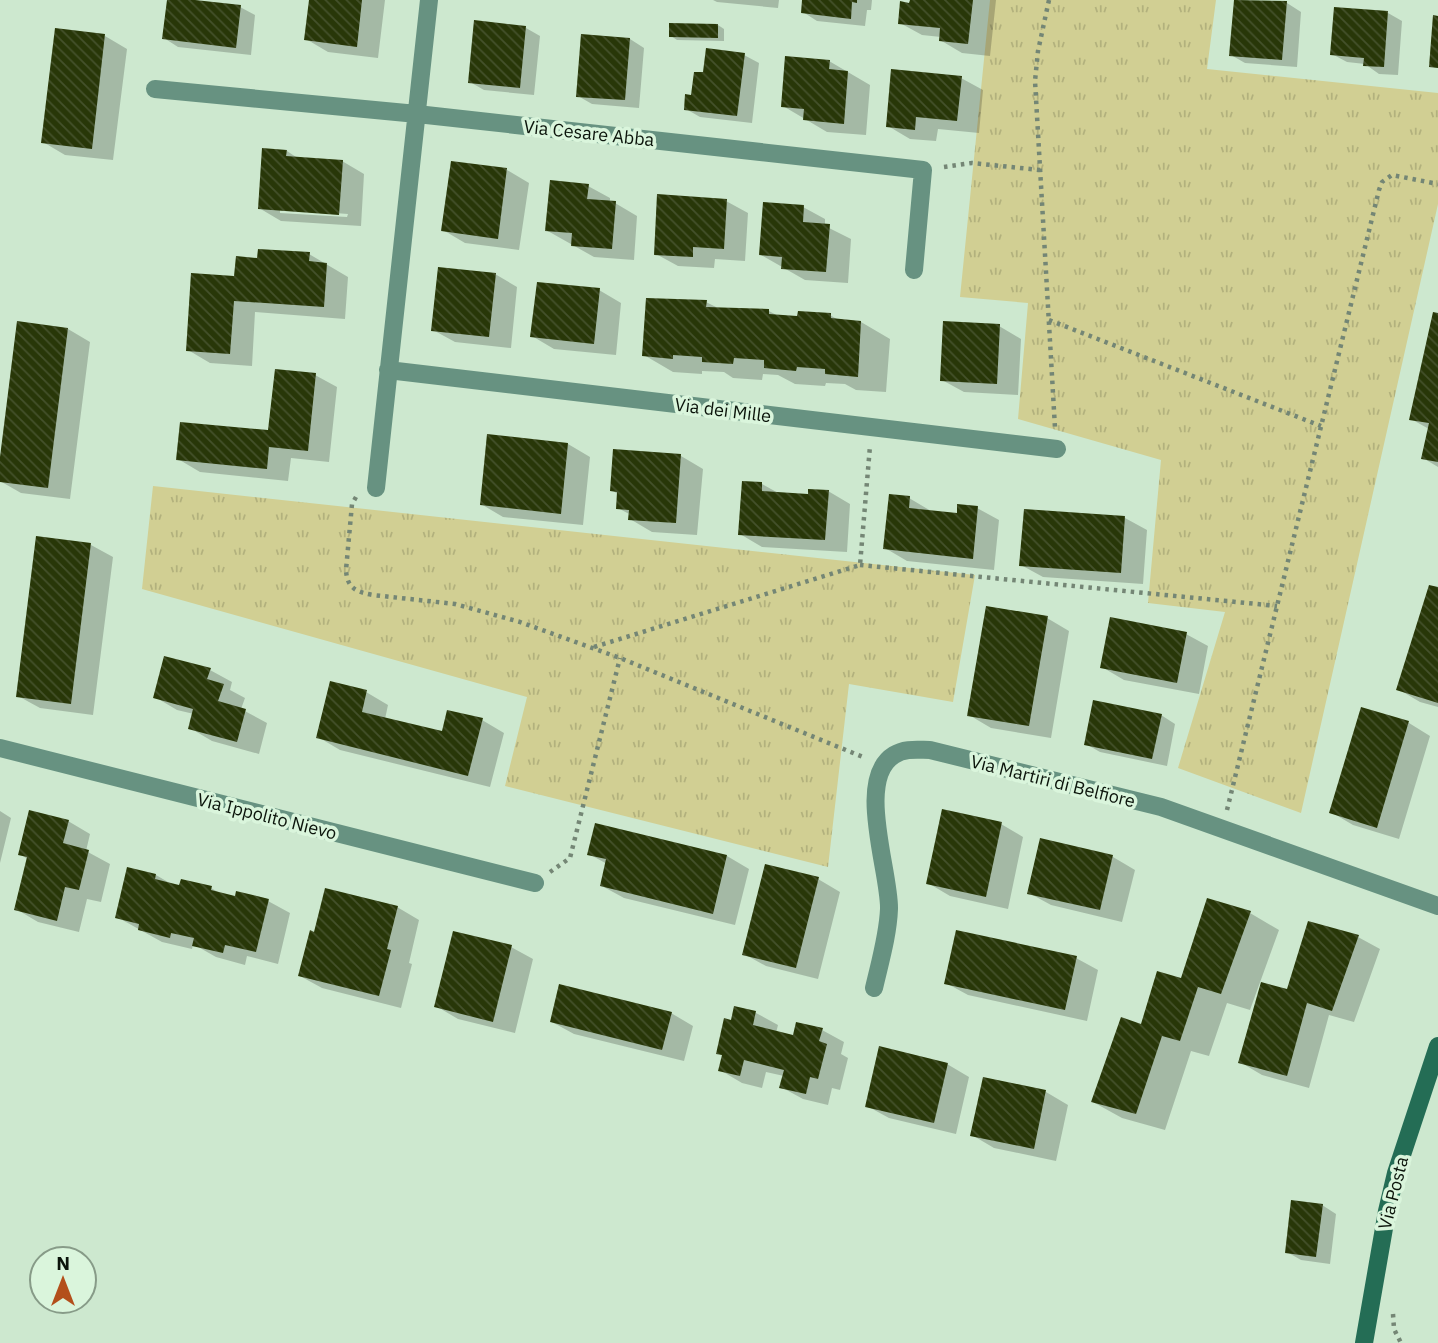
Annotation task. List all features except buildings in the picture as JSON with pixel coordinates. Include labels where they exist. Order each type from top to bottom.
[{"type":"street","points":[[376,488],[429,0]]},
{"type":"street","name":"Via Cesare Abba","points":[[155,89],[417,114],[923,170]]},
{"type":"street","points":[[914,270],[923,170]]},
{"type":"street","name":"Via dei Mille","points":[[388,370],[1057,449]]},
{"type":"street","name":"Via Ippolito Nievo","points":[[0,748],[535,883]]},
{"type":"street","name":"Via Martiri di Belfiore","points":[[883,765],[896,754],[909,750],[930,750],[1161,807],[1438,906]]},
{"type":"street","points":[[874,988],[889,907],[876,813],[877,788],[883,765]]},
{"type":"street","name":"Via Posta","points":[[1364,1343],[1396,1173],[1438,1046]]},
{"type":"path","points":[[1049,0],[1036,66],[1057,449]]},
{"type":"path","points":[[923,170],[972,163],[1040,170]]},
{"type":"path","points":[[1222,829],[1382,182],[1387,177],[1398,175],[1438,184]]},
{"type":"path","points":[[1049,320],[1321,426]]},
{"type":"path","points":[[860,565],[871,428]]},
{"type":"path","points":[[376,488],[355,497],[352,504],[346,570],[346,579],[351,588],[373,595],[454,604],[520,622],[620,658],[883,765]]},
{"type":"path","points":[[592,647],[860,565],[1277,606]]},
{"type":"path","points":[[535,883],[570,858],[620,658]]},
{"type":"path","points":[[1395,1301],[1394,1329],[1401,1343]]},
{"type":"green space","points":[[990,0],[1216,0],[1207,69],[1438,93],[1438,204],[1301,813],[1178,768],[1225,612],[1148,603],[1161,460],[1018,419],[1028,303],[960,297]]},
{"type":"green space","points":[[153,486],[975,575],[953,702],[849,684],[828,867],[505,786],[527,697],[142,589]]}]
